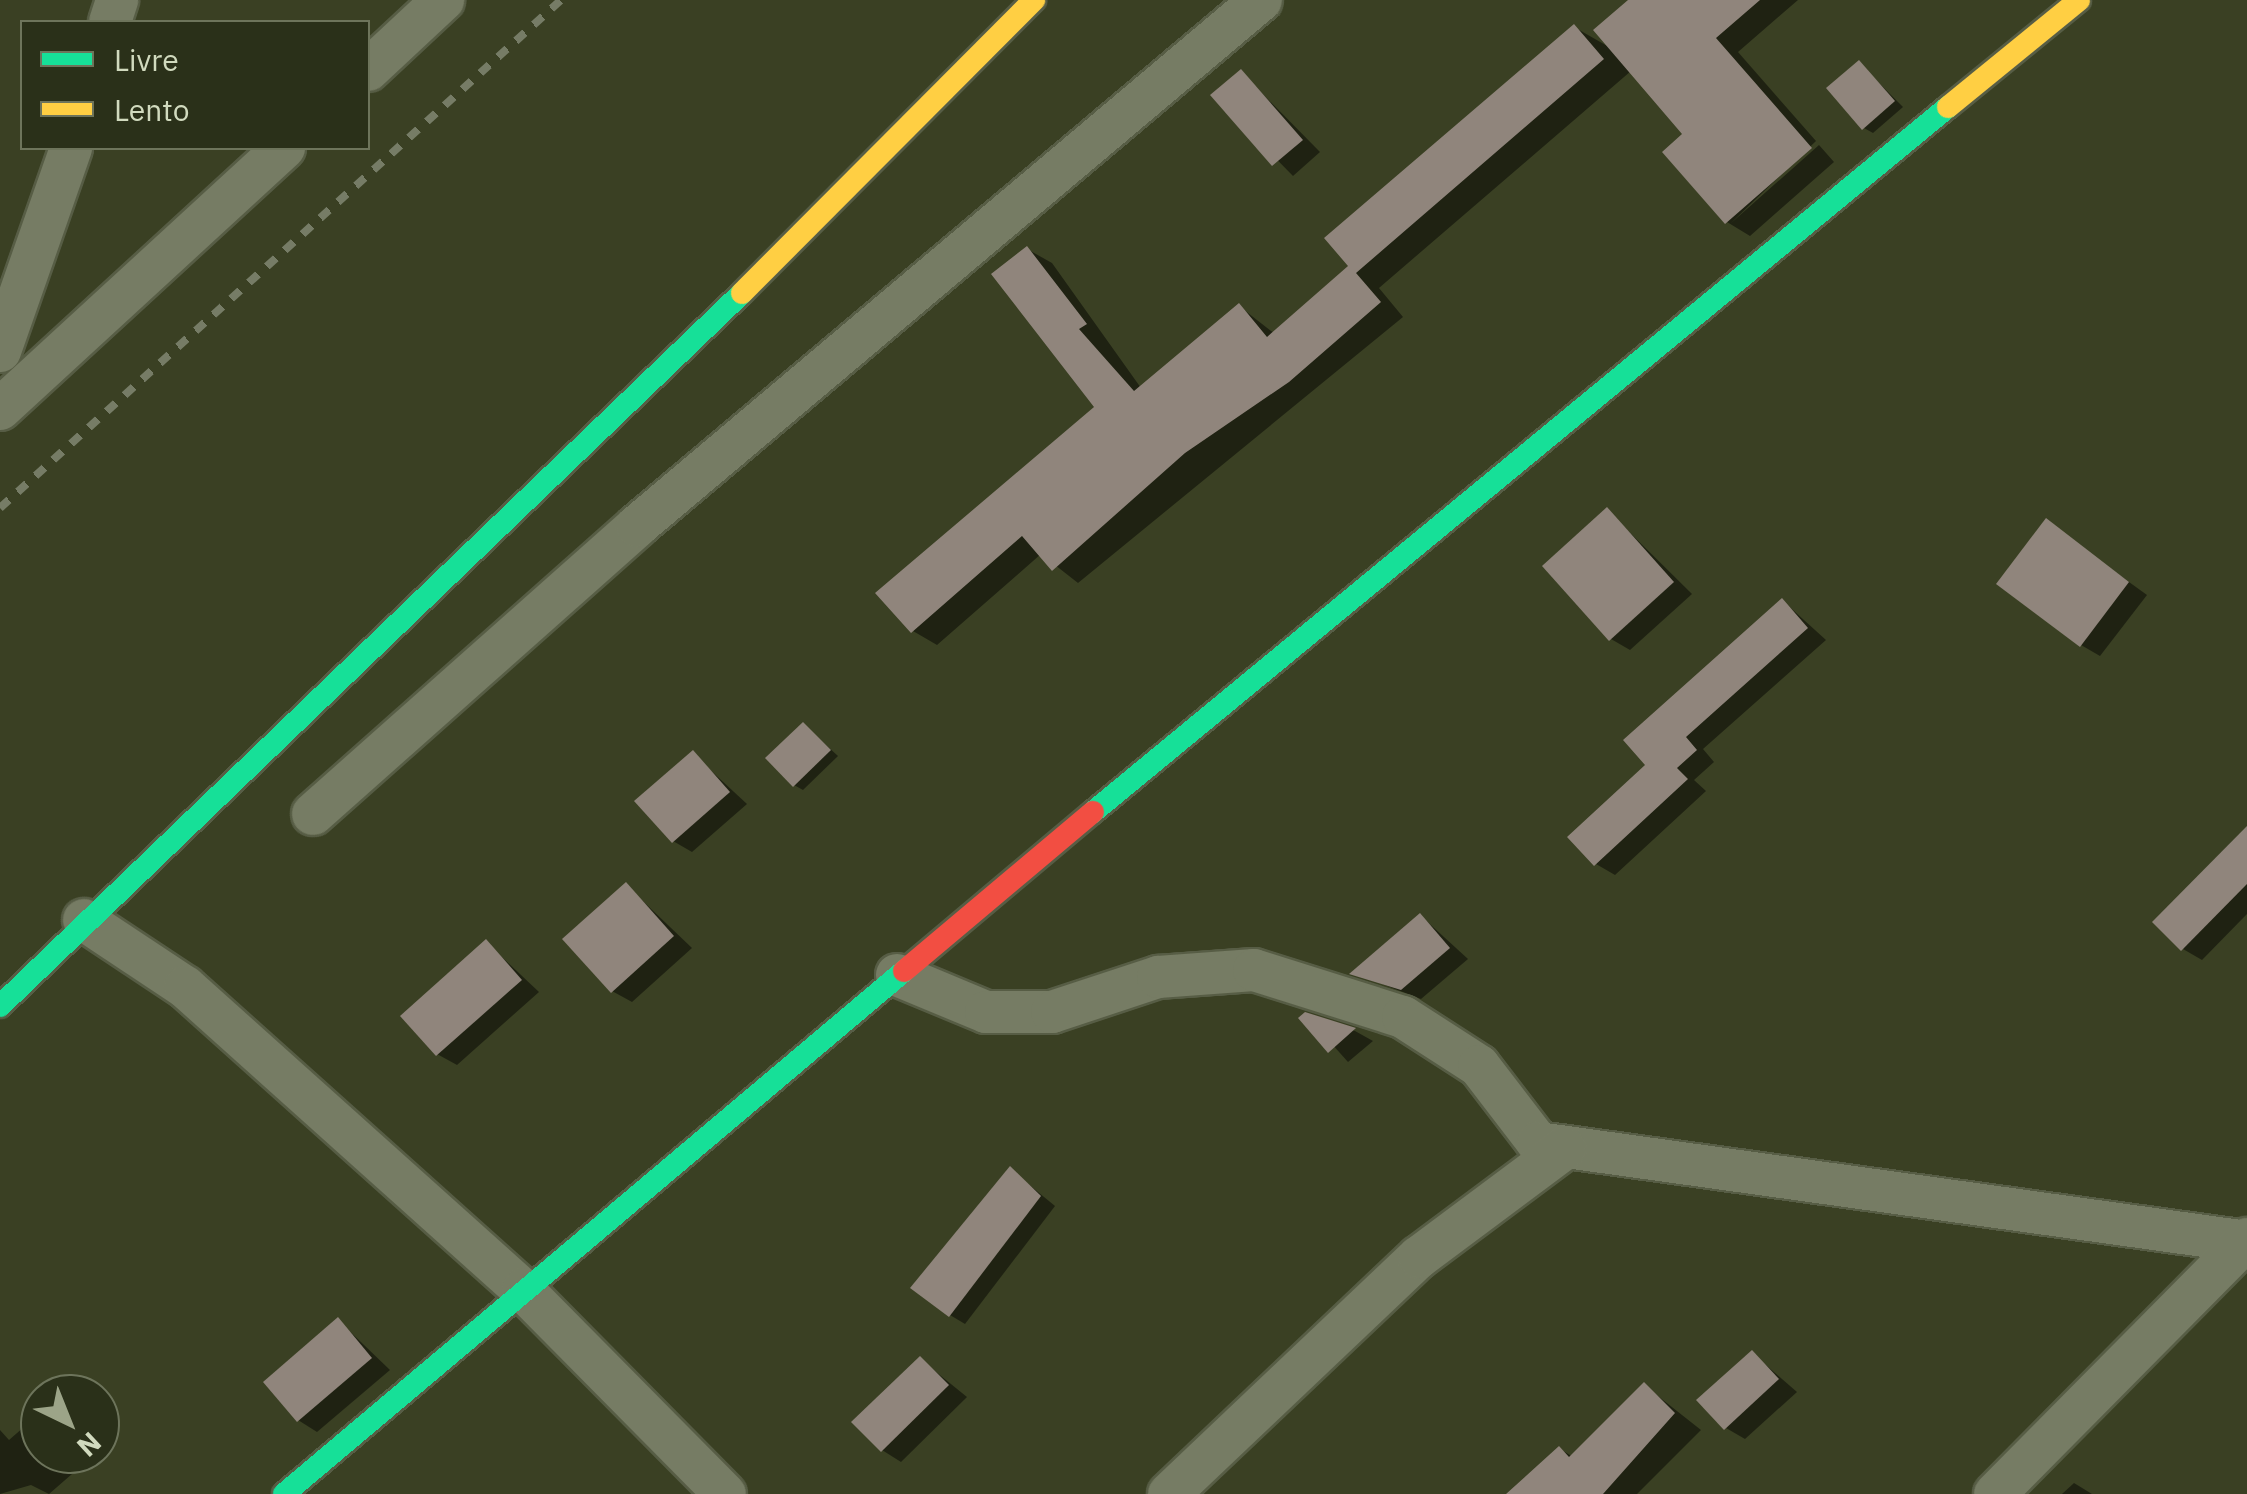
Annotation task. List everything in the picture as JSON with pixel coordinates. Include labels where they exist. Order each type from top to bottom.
[{"type":"street","points":[[370,68],[443,0]]},
{"type":"street","points":[[0,1006],[84,920],[892,148],[1034,0]]},
{"type":"street","points":[[313,814],[637,526],[1261,0]]},
{"type":"street","points":[[284,1494],[897,976],[2079,0]]},
{"type":"street","points":[[0,351],[70,150]]},
{"type":"street","points":[[0,409],[282,150]]},
{"type":"street","points":[[84,920],[185,988],[522,1290],[725,1494]]},
{"type":"street","points":[[897,976],[986,1012],[1052,1012],[1158,977],[1254,970],[1403,1017],[1479,1066],[1538,1143],[2245,1241]]},
{"type":"street","points":[[1168,1494],[1419,1257],[1565,1148]]},
{"type":"street","points":[[1995,1494],[2245,1241]]},
{"type":"building","points":[[1628,0],[1760,0],[1716,38],[1812,148],[1725,224],[1662,152],[1682,134],[1593,30]]},
{"type":"building","points":[[1574,24],[1604,59],[1356,273],[1381,302],[1289,382],[1185,453],[1052,571],[1022,536],[911,633],[875,593],[1094,407],[991,274],[1027,246],[1087,324],[1079,329],[1134,391],[1239,303],[1267,337],[1348,266],[1324,238]]},
{"type":"building","points":[[1859,60],[1895,101],[1862,130],[1826,88]]},
{"type":"building","points":[[1241,69],[1303,140],[1272,166],[1210,95]]},
{"type":"building","points":[[1607,507],[1674,582],[1609,641],[1542,566]]},
{"type":"building","points":[[2046,518],[2129,582],[2080,647],[1996,584]]},
{"type":"building","points":[[1782,598],[1808,628],[1686,737],[1697,750],[1677,768],[1688,779],[1594,866],[1567,837],[1645,765],[1623,740]]},
{"type":"building","points":[[803,722],[831,750],[793,787],[765,758]]},
{"type":"building","points":[[693,750],[730,792],[672,843],[634,801]]},
{"type":"building","points":[[2247,826],[2247,884],[2181,951],[2152,922]]},
{"type":"building","points":[[626,882],[674,936],[611,993],[562,939]]},
{"type":"building","points":[[1420,913],[1450,948],[1401,990],[1349,974]]},
{"type":"building","points":[[486,939],[522,980],[436,1056],[400,1016]]},
{"type":"building","points":[[1305,1012],[1356,1028],[1328,1053],[1298,1018]]},
{"type":"building","points":[[1010,1166],[1041,1196],[949,1317],[910,1288]]},
{"type":"building","points":[[338,1317],[372,1358],[297,1422],[263,1382]]},
{"type":"building","points":[[1752,1350],[1779,1379],[1724,1430],[1696,1400]]},
{"type":"building","points":[[920,1356],[949,1385],[881,1452],[851,1422]]},
{"type":"building","points":[[1644,1382],[1675,1413],[1603,1494],[1506,1494],[1559,1446],[1569,1457]]},
{"type":"railway","points":[[0,508],[561,0]]},
{"type":"traffic: fast","points":[[1093,812],[1948,107]]},
{"type":"traffic: fast","points":[[0,1006],[742,293]]},
{"type":"traffic: fast","points":[[284,1494],[904,971]]},
{"type":"traffic: slow","points":[[742,293],[1034,0]]},
{"type":"traffic: slow","points":[[1948,107],[2079,0]]},
{"type":"traffic: jam","points":[[904,971],[1093,812]]}]
